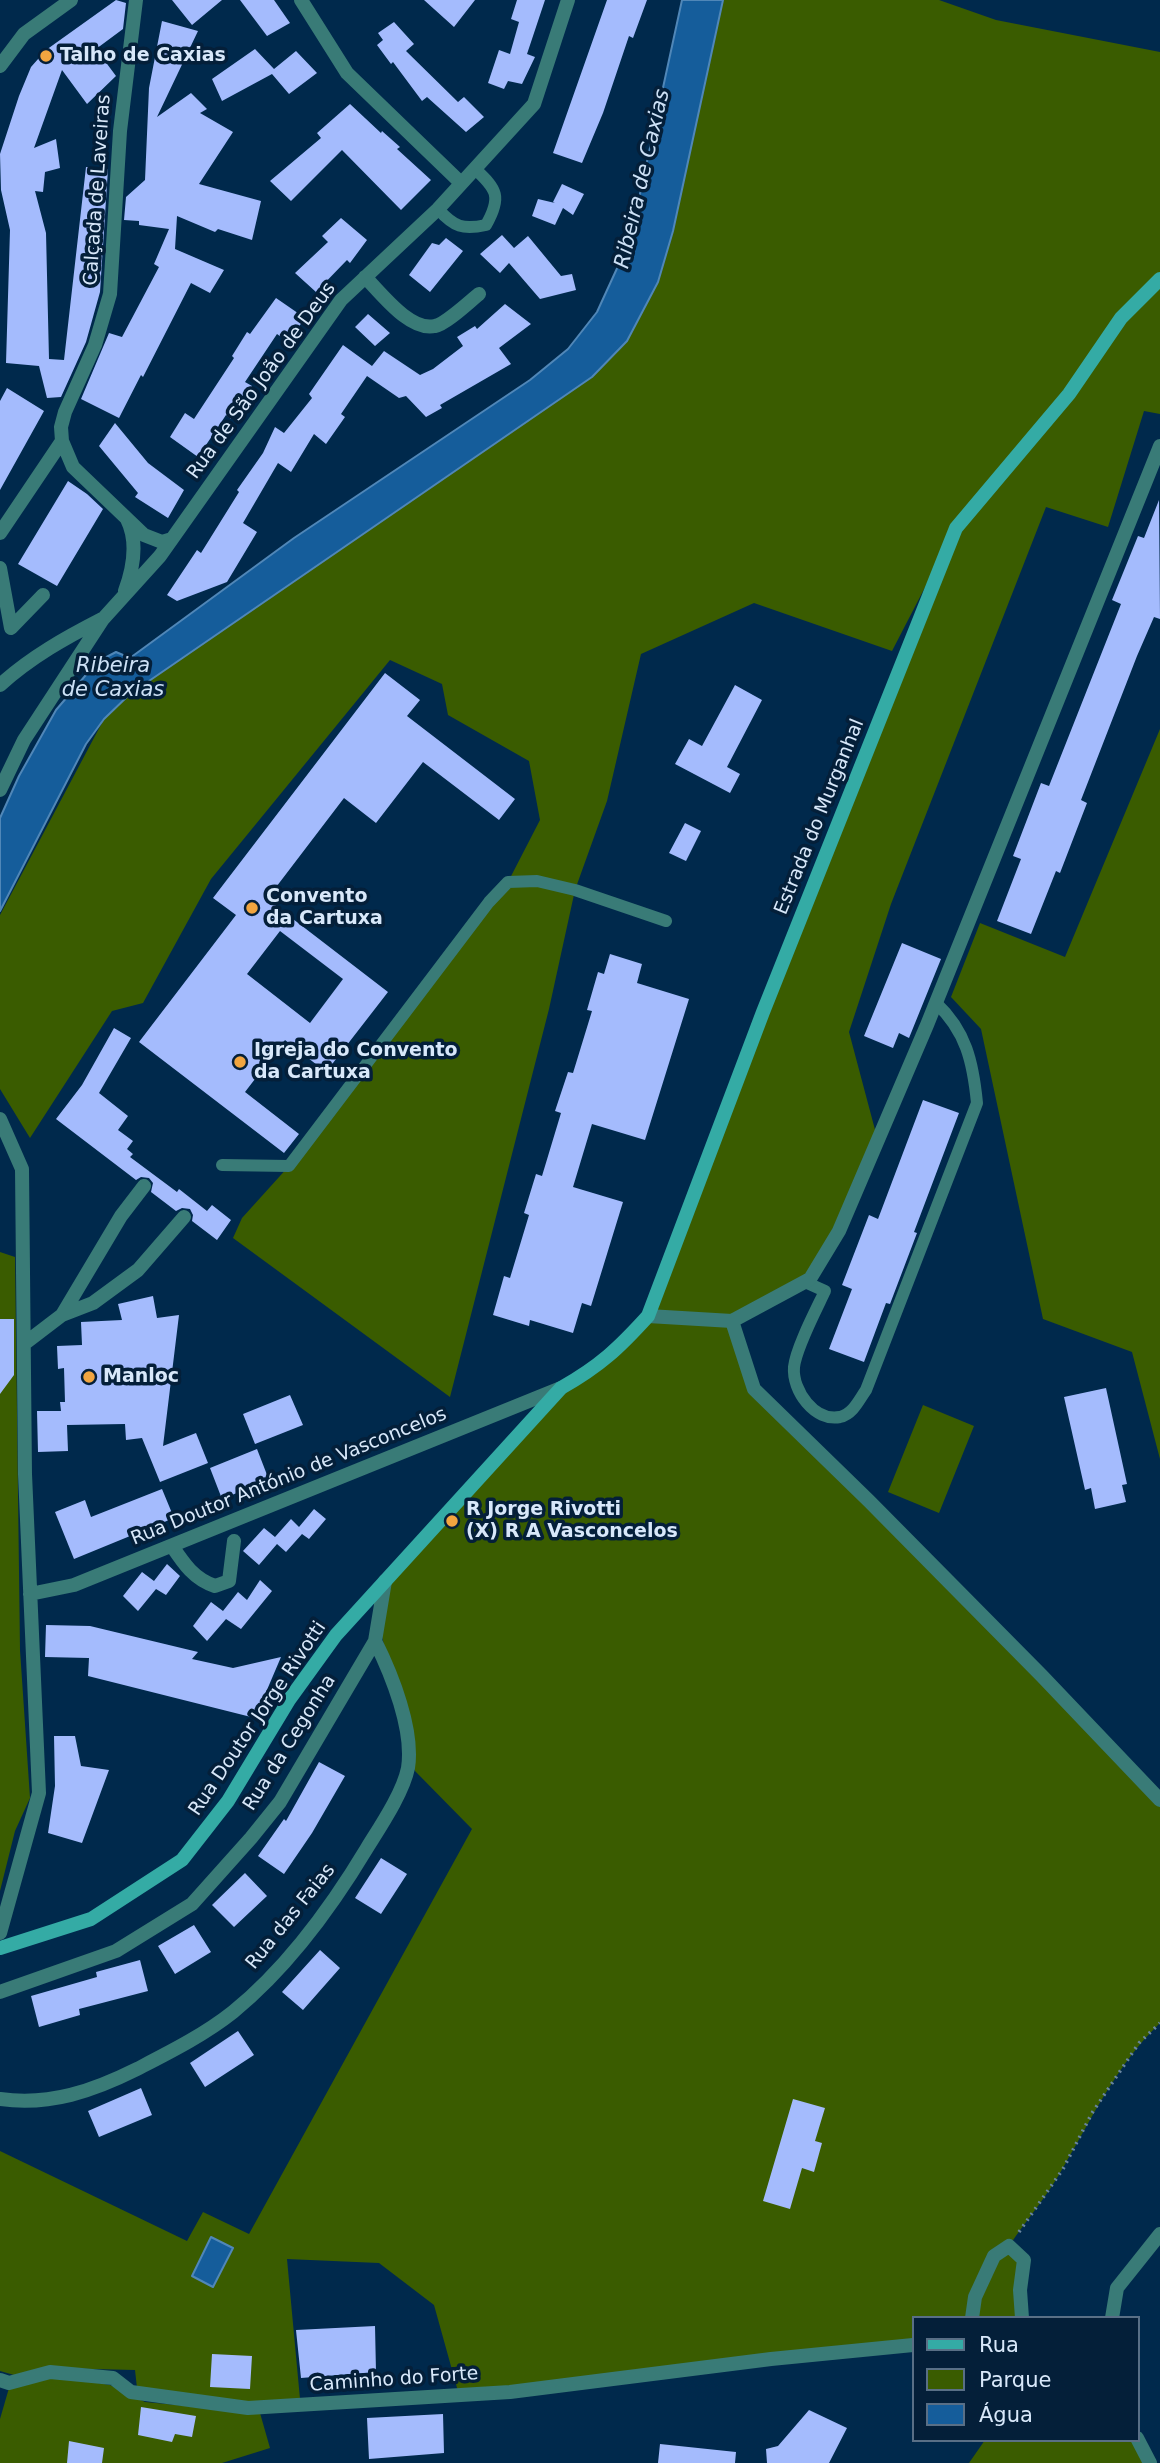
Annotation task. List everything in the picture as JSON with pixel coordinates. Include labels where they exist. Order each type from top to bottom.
[{"type":"street","points":[[0,66],[24,34],[71,0]]},
{"type":"street","name":"Calçada de Laveiras","points":[[62,441],[61,427],[65,412],[95,345],[110,294],[120,131],[136,0]]},
{"type":"street","points":[[302,0],[347,73],[461,183]]},
{"type":"street","name":"Rua de São João de Deus","points":[[0,790],[24,740],[103,619],[160,556],[341,300],[438,209],[534,104],[568,0]]},
{"type":"street","points":[[366,277],[411,323],[424,327],[436,326],[479,294]]},
{"type":"street","name":"Estrada do Murganhal","points":[[561,1388],[592,1371],[619,1348],[648,1316],[763,1012],[956,528],[1069,394],[1121,318],[1160,279]]},
{"type":"street","points":[[62,441],[73,467],[127,518],[154,540],[162,542],[172,539]]},
{"type":"street","points":[[0,533],[62,441]]},
{"type":"street","points":[[648,1316],[732,1321],[810,1279],[839,1231],[936,1003],[1160,446]]},
{"type":"street","points":[[122,599],[131,570],[133,531],[127,518]]},
{"type":"street","points":[[0,568],[11,628],[43,594]]},
{"type":"street","name":"Rua de São João de Deus","points":[[0,685],[24,663],[103,619]]},
{"type":"street","points":[[57,643],[64,642],[74,648],[74,664]]},
{"type":"street","points":[[0,1119],[22,1169],[25,1475],[39,1793],[0,1933]]},
{"type":"street","points":[[62,1315],[121,1216],[144,1186]]},
{"type":"street","points":[[24,1344],[62,1315],[93,1303],[138,1270],[184,1217]]},
{"type":"street","points":[[732,1321],[754,1389],[1013,1647],[1160,1800]]},
{"type":"street","name":"Rua Doutor António de Vasconcelos","points":[[30,1594],[74,1585],[561,1388]]},
{"type":"street","name":"Rua Doutor Jorge Rivotti","points":[[0,1948],[91,1919],[182,1860],[228,1801],[289,1700],[336,1635],[561,1388]]},
{"type":"street","points":[[172,1546],[186,1568],[203,1582],[215,1586],[229,1581],[234,1541]]},
{"type":"street","name":"Rua da Cegonha","points":[[0,1992],[116,1951],[192,1904],[280,1802],[375,1642],[386,1581]]},
{"type":"street","name":"Rua das Faias","points":[[0,2099],[25,2101],[64,2098],[107,2084],[154,2060],[208,2030],[233,2012],[274,1973],[301,1942],[354,1870],[390,1808],[408,1769],[408,1737],[388,1668],[375,1642]]},
{"type":"street","points":[[1112,2316],[1117,2288],[1160,2234]]},
{"type":"street","points":[[972,2316],[975,2297],[994,2256],[1009,2246],[1024,2260],[1020,2290],[1022,2316]]},
{"type":"street","name":"Caminho do Forte","points":[[0,2380],[9,2383],[50,2372],[113,2378],[131,2392],[248,2407],[510,2392],[797,2356],[912,2345]]},
{"type":"street","points":[[1139,2442],[1150,2463]]},
{"type":"lane","points":[[438,209],[449,222],[459,226],[472,228],[486,225],[495,207],[496,194],[489,182],[475,169]]},
{"type":"lane","points":[[222,1165],[289,1166],[489,902],[509,881],[537,881],[575,890],[666,921]]},
{"type":"lane","points":[[805,1282],[825,1291],[794,1368],[799,1388],[807,1405],[821,1416],[840,1417],[852,1411],[866,1390],[976,1103],[974,1074],[958,1026],[936,1003]]},
{"type":"path","points":[[1009,2246],[1063,2169],[1092,2113],[1139,2043],[1160,2023]]},
{"type":"green space","points":[[723,0],[939,0],[996,20],[1160,52],[1160,414],[1144,411],[1108,527],[1046,507],[891,904],[849,1032],[878,1141],[810,1279],[732,1321],[754,1389],[1160,1800],[1160,2023],[1131,2055],[1058,2176],[1009,2246],[1024,2260],[1022,2316],[912,2316],[912,2344],[459,2395],[434,2305],[379,2263],[287,2259],[300,2399],[245,2404],[137,2388],[135,2370],[49,2368],[21,2377],[0,2371],[0,2151],[187,2241],[203,2212],[249,2234],[472,1829],[415,1771],[372,1596],[561,1388],[648,1316],[951,537],[892,651],[754,603],[641,654],[607,801],[575,890],[549,1009],[450,1397],[233,1238],[242,1218],[289,1166],[508,882],[540,820],[529,761],[448,715],[442,684],[390,660],[211,879],[143,1003],[112,1011],[30,1138],[0,1089],[0,915],[104,719],[130,694],[592,377],[673,231]]},
{"type":"green space","points":[[1160,729],[1160,1459],[1132,1352],[1043,1319],[981,1029],[951,997],[980,923],[1065,957]]},
{"type":"green space","points":[[0,1252],[15,1257],[20,1650],[30,1798],[15,1831],[0,1891]]},
{"type":"green space","points":[[923,1405],[974,1426],[939,1513],[888,1492]]},
{"type":"green space","points":[[55,2376],[110,2385],[145,2402],[260,2413],[270,2448],[222,2463],[0,2463],[0,2419],[9,2388]]},
{"type":"green space","points":[[984,2442],[1138,2442],[1150,2463],[969,2463]]},
{"type":"water","name":"Ribeira de Caxias","points":[[682,0],[723,0],[673,231],[658,282],[627,341],[592,377],[130,694],[104,719],[86,744],[0,911],[0,818],[19,776],[56,710],[97,662],[116,652],[130,658],[294,538],[530,380],[568,349],[597,312],[630,240]]},
{"type":"water","points":[[211,2237],[233,2248],[213,2287],[192,2276]]},
{"type":"building","points":[[116,0],[126,3],[123,29],[96,49],[116,76],[87,104],[62,70],[34,148],[56,139],[60,168],[45,172],[43,192],[35,191],[46,233],[49,359],[64,360],[86,167],[108,169],[100,292],[86,342],[61,397],[47,398],[39,366],[6,363],[10,230],[1,190],[0,154],[31,67],[46,50]]},
{"type":"building","points":[[172,0],[222,0],[192,25]]},
{"type":"building","points":[[240,0],[274,0],[290,23],[267,36]]},
{"type":"building","points":[[424,0],[475,0],[454,27]]},
{"type":"building","points":[[517,0],[545,0],[527,54],[535,57],[522,84],[508,81],[504,89],[488,83],[499,50],[510,54],[519,22],[511,19]]},
{"type":"building","points":[[607,0],[647,0],[633,38],[629,36],[603,113],[582,163],[553,153]]},
{"type":"building","points":[[162,21],[198,31],[157,117],[191,93],[207,109],[200,113],[233,132],[199,184],[261,201],[252,240],[218,229],[215,232],[177,216],[175,249],[224,270],[210,293],[191,283],[119,418],[81,399],[109,333],[122,337],[159,267],[154,264],[169,229],[124,220],[126,197],[145,180],[149,88]]},
{"type":"building","points":[[394,22],[414,44],[406,51],[458,102],[464,97],[484,117],[466,132],[427,97],[422,101],[377,45],[383,40],[378,33]]},
{"type":"building","points":[[255,49],[274,69],[296,51],[317,73],[289,94],[272,74],[222,101],[212,79]]},
{"type":"building","points":[[350,104],[400,147],[397,149],[431,180],[401,210],[342,150],[291,201],[270,181],[321,138],[317,133]]},
{"type":"building","points":[[562,184],[584,194],[573,215],[563,208],[555,225],[532,216],[538,199],[555,203],[553,202]]},
{"type":"building","points":[[341,218],[367,240],[350,263],[347,260],[316,292],[295,273],[328,242],[322,236]]},
{"type":"building","points":[[502,235],[514,248],[528,236],[561,276],[572,274],[576,290],[540,299],[509,263],[500,273],[480,254]]},
{"type":"building","points":[[446,238],[463,251],[430,292],[409,275],[432,243],[439,245]]},
{"type":"building","points":[[276,298],[305,318],[288,342],[277,334],[245,382],[252,386],[231,419],[226,415],[198,457],[170,437],[185,413],[194,419],[234,358],[232,356],[247,332],[250,334]]},
{"type":"building","points":[[505,304],[531,324],[499,348],[511,364],[440,405],[442,408],[426,417],[406,396],[399,398],[367,376],[341,414],[345,417],[326,444],[314,434],[291,472],[278,463],[243,523],[257,532],[227,582],[177,601],[167,595],[197,550],[201,553],[239,492],[237,490],[263,453],[275,427],[284,433],[312,398],[309,394],[343,345],[372,366],[384,351],[420,375],[433,369],[463,346],[457,337],[475,326],[477,329]]},
{"type":"building","points":[[368,314],[390,333],[375,346],[355,327]]},
{"type":"building","points":[[7,388],[44,411],[0,490],[0,401]]},
{"type":"building","points":[[115,423],[148,463],[184,490],[168,518],[135,497],[138,493],[99,446]]},
{"type":"building","points":[[68,481],[103,509],[57,586],[18,564]]},
{"type":"building","points":[[1159,500],[1160,619],[1154,617],[1137,656],[1081,800],[1087,803],[1060,873],[1056,871],[1031,934],[997,921],[1021,859],[1013,856],[1041,783],[1049,786],[1121,604],[1112,600],[1138,536],[1144,538]]},
{"type":"building","name":"Convento da Cartuxa","points":[[385,673],[420,700],[407,716],[515,799],[499,820],[423,762],[376,823],[344,798],[267,899],[388,992],[326,1072],[285,1040],[245,1092],[299,1134],[284,1153],[139,1042],[236,915],[213,898]],"holes":[[[280,931],[343,979],[310,1023],[247,974]]]},
{"type":"building","points":[[735,685],[762,700],[727,767],[740,774],[730,793],[675,764],[689,739],[702,746]]},
{"type":"building","points":[[685,823],[701,831],[686,861],[669,853]]},
{"type":"building","points":[[902,943],[941,959],[909,1038],[899,1033],[893,1048],[864,1036]]},
{"type":"building","points":[[610,954],[642,964],[637,983],[689,999],[645,1140],[592,1124],[573,1187],[623,1202],[591,1306],[582,1303],[573,1333],[530,1320],[529,1326],[493,1315],[504,1276],[510,1278],[529,1215],[524,1213],[536,1174],[542,1176],[561,1113],[555,1111],[568,1072],[573,1073],[592,1011],[587,1010],[598,972],[604,974]]},
{"type":"building","points":[[114,1028],[131,1038],[99,1093],[128,1116],[118,1130],[133,1141],[127,1149],[133,1154],[130,1157],[207,1211],[212,1205],[231,1220],[217,1240],[192,1221],[190,1209],[182,1208],[176,1211],[151,1192],[153,1183],[149,1178],[141,1177],[136,1180],[56,1119],[82,1085]]},
{"type":"building","points":[[923,1100],[959,1113],[890,1304],[886,1303],[864,1362],[829,1349],[852,1289],[842,1285],[869,1215],[878,1219]]},
{"type":"building","points":[[153,1296],[157,1318],[179,1315],[163,1446],[196,1433],[208,1463],[160,1482],[142,1438],[126,1440],[125,1424],[67,1425],[68,1451],[38,1452],[37,1411],[61,1411],[60,1402],[65,1402],[64,1368],[58,1369],[57,1346],[82,1345],[81,1322],[122,1320],[118,1304]]},
{"type":"building","points":[[0,1319],[14,1319],[14,1375],[0,1394]]},
{"type":"building","points":[[1106,1388],[1127,1484],[1122,1485],[1126,1502],[1095,1509],[1091,1488],[1085,1490],[1064,1397]]},
{"type":"building","points":[[290,1395],[303,1425],[255,1444],[243,1414]]},
{"type":"building","points":[[257,1449],[269,1480],[222,1499],[210,1468]]},
{"type":"building","points":[[162,1489],[174,1518],[74,1559],[55,1512],[85,1500],[91,1517]]},
{"type":"building","points":[[314,1509],[326,1519],[309,1539],[302,1534],[286,1552],[277,1544],[259,1565],[243,1551],[264,1528],[275,1537],[291,1519],[299,1527]]},
{"type":"building","points":[[167,1564],[180,1576],[166,1595],[156,1589],[138,1611],[123,1596],[142,1572],[154,1581]]},
{"type":"building","points":[[260,1580],[272,1591],[241,1629],[226,1619],[207,1641],[193,1626],[211,1602],[223,1611],[238,1592],[247,1600]]},
{"type":"building","points":[[46,1625],[90,1626],[198,1652],[192,1659],[233,1668],[281,1657],[255,1718],[88,1676],[89,1658],[45,1657]]},
{"type":"building","points":[[54,1736],[75,1736],[81,1766],[109,1770],[82,1843],[48,1833],[55,1786]]},
{"type":"building","points":[[319,1762],[345,1776],[312,1833],[284,1874],[258,1856],[284,1819],[286,1821]]},
{"type":"building","points":[[381,1858],[407,1874],[381,1914],[355,1898]]},
{"type":"building","points":[[245,1873],[267,1896],[234,1927],[212,1905]]},
{"type":"building","points":[[194,1925],[211,1952],[175,1974],[158,1946]]},
{"type":"building","points":[[320,1950],[340,1968],[303,2010],[282,1992]]},
{"type":"building","points":[[140,1960],[148,1991],[79,2009],[80,2015],[39,2027],[31,1996],[97,1977],[96,1972]]},
{"type":"building","points":[[238,2031],[254,2055],[205,2087],[190,2063]]},
{"type":"building","points":[[141,2088],[152,2115],[99,2137],[88,2111]]},
{"type":"building","points":[[793,2099],[825,2108],[815,2141],[822,2143],[814,2172],[802,2168],[790,2209],[763,2201]]},
{"type":"building","points":[[375,2326],[376,2372],[301,2378],[296,2330]]},
{"type":"building","points":[[212,2354],[252,2356],[250,2389],[210,2387]]},
{"type":"building","points":[[141,2407],[196,2416],[192,2437],[175,2434],[172,2442],[138,2435]]},
{"type":"building","points":[[809,2410],[847,2428],[829,2463],[767,2463],[766,2449],[778,2446]]},
{"type":"building","points":[[443,2414],[444,2453],[369,2459],[367,2418]]},
{"type":"building","points":[[69,2441],[104,2448],[102,2463],[67,2463]]},
{"type":"building","points":[[660,2444],[736,2452],[735,2463],[658,2463]]},
{"type":"place","name":"Talho de Caxias","points":[[46,56]]},
{"type":"place","name":"Convento da Cartuxa","points":[[252,908]]},
{"type":"place","name":"Igreja do Convento da Cartuxa","points":[[240,1062]]},
{"type":"place","name":"Manloc","points":[[89,1377]]},
{"type":"place","name":"R Jorge Rivotti (X) R A Vasconcelos","points":[[452,1521]]}]
